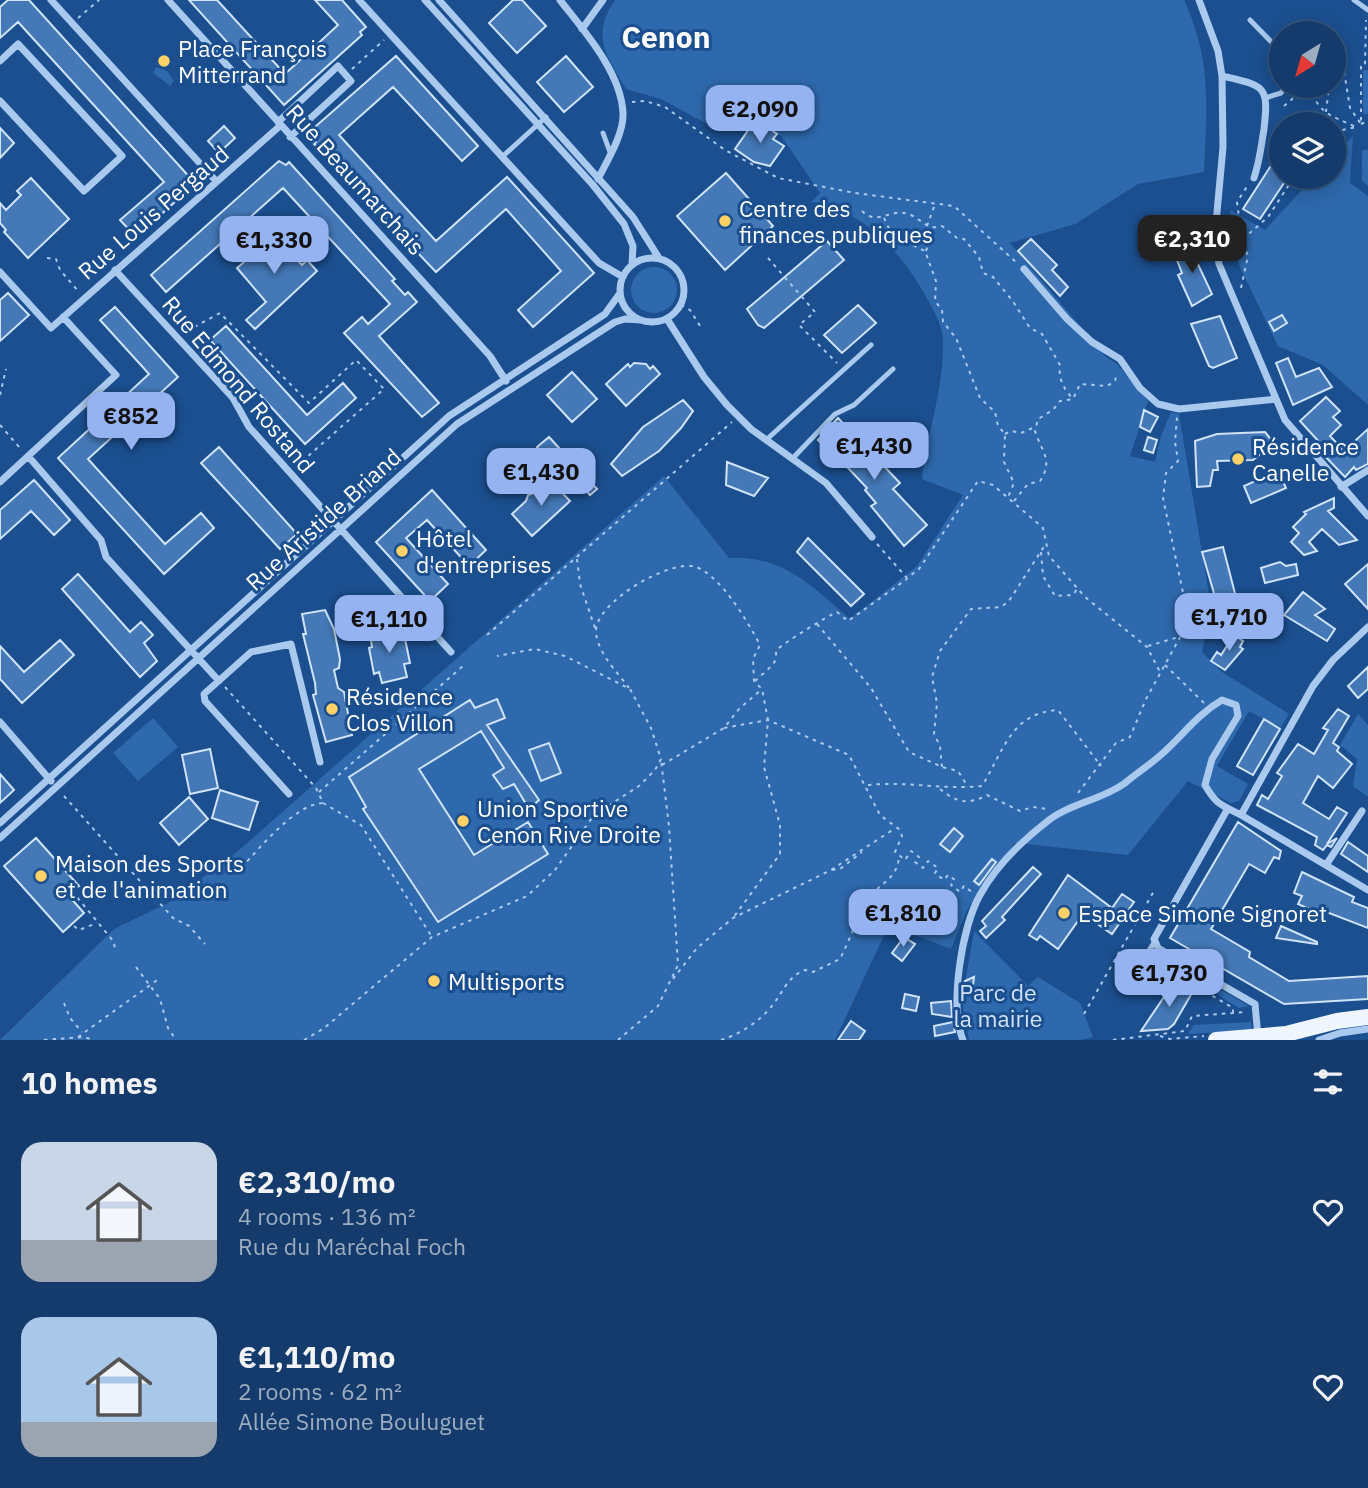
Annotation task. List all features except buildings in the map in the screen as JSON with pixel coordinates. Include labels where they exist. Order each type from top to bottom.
[{"type":"main road","points":[[1216,1040],[1258,1038],[1368,1017]]},
{"type":"street","points":[[51,0],[216,181]]},
{"type":"street","name":"Rue Beaumarchais","points":[[168,0],[490,356],[510,388]]},
{"type":"street","points":[[359,0],[599,263],[623,277]]},
{"type":"street","points":[[425,0],[593,185],[631,236],[635,255],[623,277],[620,293],[626,309],[641,320],[650,322],[667,319],[681,305],[685,286],[682,276],[669,261],[659,258],[650,257],[632,264]]},
{"type":"street","points":[[439,0],[599,177],[641,227],[659,258]]},
{"type":"street","points":[[560,0],[603,60],[623,114],[610,152],[593,185]]},
{"type":"street","points":[[582,29],[603,0]]},
{"type":"street","points":[[1199,0],[1218,51],[1222,76],[1223,147],[1215,234],[1219,264],[1276,399],[1294,434],[1368,516]]},
{"type":"street","points":[[0,61],[18,44],[122,156],[84,191],[0,101]]},
{"type":"street","name":"Rue Louis Pergaud","points":[[0,272],[51,328],[279,124],[338,66],[346,74]]},
{"type":"street","points":[[290,137],[351,81],[346,74]]},
{"type":"street","points":[[1222,76],[1251,83],[1264,93],[1268,109],[1263,153],[1254,177]]},
{"type":"street","name":"Rue Edmond Rostand","points":[[115,270],[233,398],[249,427],[451,652]]},
{"type":"street","points":[[1024,270],[1067,319],[1092,342],[1120,359],[1140,388],[1158,404],[1179,409],[1276,399]]},
{"type":"street","name":"Rue Aristide Briand","points":[[0,823],[449,416],[605,314],[620,293]]},
{"type":"street","points":[[0,481],[117,375],[64,317]]},
{"type":"street","name":"Rue Aristide Briand","points":[[0,838],[457,424],[615,322],[625,319],[641,320]]},
{"type":"street","points":[[667,319],[704,377],[738,417],[825,483],[872,537]]},
{"type":"street","points":[[28,456],[101,540],[106,558],[219,681]]},
{"type":"street","points":[[1341,487],[1368,470]]},
{"type":"street","points":[[1241,815],[1314,686],[1334,660],[1368,627]]},
{"type":"street","points":[[289,794],[205,701],[204,694],[251,652],[291,644],[320,762]]},
{"type":"street","points":[[962,1040],[957,1015],[956,988],[961,956],[979,896],[1016,849],[1050,819],[1121,786],[1163,753],[1222,700],[1236,705],[1238,716],[1212,759],[1205,785],[1213,800],[1368,890]]},
{"type":"street","points":[[0,722],[56,787]]},
{"type":"street","points":[[1227,810],[1155,936],[1154,943],[1255,1003],[1258,1038]]},
{"type":"street","points":[[1326,865],[1362,811]]},
{"type":"street","points":[[1319,1040],[1340,1033],[1368,1029]]},
{"type":"lane","points":[[1354,0],[1368,12]]},
{"type":"lane","points":[[1250,20],[1269,40]]},
{"type":"lane","points":[[1265,98],[1269,97]]},
{"type":"lane","points":[[502,157],[545,117]]},
{"type":"lane","points":[[603,133],[610,152]]},
{"type":"lane","points":[[766,440],[871,345]]},
{"type":"lane","points":[[792,460],[835,414],[854,405],[893,369]]},
{"type":"lane","points":[[1130,979],[1154,943]]},
{"type":"path","points":[[72,23],[99,0]]},
{"type":"path","points":[[1361,124],[1361,67],[1367,66],[1364,29],[1368,12]]},
{"type":"path","points":[[346,74],[390,34]]},
{"type":"path","points":[[1346,83],[1350,108],[1361,124]]},
{"type":"path","points":[[1284,106],[1294,98]]},
{"type":"path","points":[[1313,98],[1315,104],[1325,112]]},
{"type":"path","points":[[620,103],[645,101],[665,107],[725,150],[778,178],[822,188],[954,206],[1024,270]]},
{"type":"path","points":[[1346,129],[1368,121]]},
{"type":"path","points":[[1346,122],[1356,127]]},
{"type":"path","points":[[1235,302],[1248,257],[1242,240],[1237,202],[1254,177]]},
{"type":"path","points":[[1242,240],[1268,217],[1286,189]]},
{"type":"path","points":[[936,204],[927,226],[929,241],[925,251],[936,281],[935,301],[942,310],[943,322],[956,338],[980,398],[995,412],[998,426],[1005,434],[1004,462],[1014,483],[1008,497]]},
{"type":"path","points":[[862,211],[868,216],[884,218],[890,213],[910,214],[927,226],[942,226],[972,247],[979,257],[983,273],[993,277],[1030,328],[1042,334],[1060,365],[1059,373],[1064,389],[1073,400]]},
{"type":"path","points":[[884,218],[892,235],[925,251]]},
{"type":"path","points":[[47,258],[56,260],[60,270],[85,298]]},
{"type":"path","points":[[768,258],[815,312],[799,326],[829,358],[845,369]]},
{"type":"path","points":[[681,305],[690,310],[702,329]]},
{"type":"path","points":[[177,338],[220,313],[309,403],[356,360],[384,389],[289,473]]},
{"type":"path","points":[[1073,400],[1080,384],[1107,386],[1115,381],[1120,359]]},
{"type":"path","points":[[0,395],[6,369]]},
{"type":"path","points":[[1013,502],[1028,484],[1040,481],[1047,471],[1048,460],[1038,440],[1038,419],[1053,410],[1060,401],[1073,400]]},
{"type":"path","points":[[1072,807],[1073,798],[1101,766],[1116,743],[1130,737],[1164,664],[1189,621],[1163,498],[1166,473],[1178,461],[1175,442],[1179,409]]},
{"type":"path","points":[[487,635],[738,417]]},
{"type":"path","points":[[0,425],[28,456]]},
{"type":"path","points":[[1005,434],[1011,431],[1021,433],[1036,427]]},
{"type":"path","points":[[754,681],[775,660],[777,650],[826,615],[837,612],[848,621],[919,569],[978,481],[993,485],[1043,528],[1049,556],[1077,589],[1147,647],[1160,672]]},
{"type":"path","points":[[872,537],[907,578]]},
{"type":"path","points":[[942,767],[940,746],[934,734],[937,703],[932,677],[940,651],[971,609],[1001,607],[1009,601],[1045,544]]},
{"type":"path","points":[[1041,551],[1042,576],[1055,596],[1073,595],[1077,589]]},
{"type":"path","points":[[577,557],[579,584],[601,648],[630,689],[651,728],[661,760],[669,826],[678,965],[671,983]]},
{"type":"path","points":[[596,632],[598,618],[627,590],[680,565],[694,566],[710,575],[747,620],[760,645],[753,659],[754,681],[762,689],[768,720],[764,767],[780,825],[780,854],[733,918]]},
{"type":"path","points":[[817,624],[870,688],[909,752],[958,771],[969,788]]},
{"type":"path","points":[[1147,647],[1180,637]]},
{"type":"path","points":[[497,656],[536,649],[565,656],[630,689]]},
{"type":"path","points":[[1164,664],[1200,698]]},
{"type":"path","points":[[318,792],[463,666]]},
{"type":"path","points":[[661,766],[724,728],[762,689]]},
{"type":"path","points":[[867,785],[911,783],[940,789],[982,786],[1019,723],[1042,711],[1058,710],[1101,766]]},
{"type":"path","points":[[724,728],[768,720],[849,755],[867,785],[880,815],[894,829],[900,831],[902,836],[895,852],[905,860],[911,851],[919,857],[915,862],[923,868],[928,861],[938,868],[934,873],[944,880],[948,875],[955,880],[951,885],[960,892],[964,886],[979,896]]},
{"type":"path","points":[[304,1040],[323,1029],[432,937],[527,896],[555,870],[594,815],[639,786],[656,770],[661,760]]},
{"type":"path","points":[[56,787],[173,918],[189,926],[205,944]]},
{"type":"path","points":[[940,789],[958,802],[973,803],[987,795],[1020,811],[1033,807],[1063,813]]},
{"type":"path","points":[[323,803],[361,825],[432,937]]},
{"type":"path","points":[[618,1040],[658,1006],[697,948],[733,918],[831,870],[894,829]]},
{"type":"path","points":[[721,1040],[738,1034],[770,1008],[794,974],[805,970],[813,972],[840,959],[866,902],[891,880],[898,869],[899,855]]},
{"type":"path","points":[[72,891],[114,942],[115,951]]},
{"type":"path","points":[[1084,1014],[1154,891]]},
{"type":"path","points":[[75,926],[79,930],[98,923]]},
{"type":"path","points":[[1144,955],[1233,1008],[1233,1014]]},
{"type":"path","points":[[136,967],[160,999],[168,1028],[176,1040]]},
{"type":"path","points":[[78,1037],[160,978]]},
{"type":"path","points":[[64,1003],[70,1018],[83,1033]]},
{"type":"path","points":[[1113,1040],[1185,1031],[1192,1016],[1257,1012]]},
{"type":"path","points":[[44,1040],[78,1037],[94,1040]]},
{"type":"green space","points":[[615,0],[1184,0],[1199,43],[1206,84],[1204,172],[1138,184],[1075,224],[1010,243],[1106,357],[1117,364],[1148,401],[1130,456],[1155,462],[1161,436],[1171,412],[1179,414],[1209,594],[1209,618],[1202,652],[1222,672],[1289,714],[1280,729],[1249,711],[1217,766],[1248,784],[1239,801],[1231,803],[1188,781],[1128,855],[1015,843],[967,910],[951,949],[889,925],[835,1040],[0,1040],[114,929],[170,902],[238,851],[664,476],[729,558],[748,558],[781,567],[809,584],[850,619],[917,566],[963,495],[922,479],[941,377],[943,342],[936,316],[914,277],[891,247],[863,223],[830,206],[811,202],[820,193],[782,137],[748,112],[735,112],[723,123],[709,125],[661,99],[626,89],[608,56],[602,35]]},
{"type":"green space","points":[[156,67],[167,71],[174,81],[170,86],[153,73]]},
{"type":"green space","points":[[1363,70],[1368,70],[1368,114],[1363,114]]},
{"type":"green space","points":[[1353,136],[1350,183],[1368,196],[1368,405],[1323,365],[1278,346],[1239,265],[1230,210],[1265,230],[1303,189],[1346,189],[1346,143]]},
{"type":"green space","points":[[1362,150],[1368,150],[1368,186],[1362,181]]},
{"type":"green space","points":[[654,267],[670,274],[677,290],[670,306],[654,313],[638,306],[631,290],[638,274]]},
{"type":"green space","points":[[1358,714],[1368,725],[1368,797],[1353,786],[1357,759],[1340,745]]},
{"type":"green space","points":[[153,718],[178,747],[138,781],[113,753]]},
{"type":"green space","name":"Parc de la mairie","points":[[974,931],[1028,986],[1038,977],[1080,1003],[1093,1037],[1081,1040],[969,1040],[962,1001]]},
{"type":"green space","points":[[1202,979],[1249,1006],[1239,1008],[1199,983]]},
{"type":"green space","points":[[1251,1022],[1252,1030],[1188,1034],[1194,1025]]},
{"type":"place","name":"Place François Mitterrand","points":[[164,61]]},
{"type":"place","name":"Centre des finances publiques","points":[[725,221]]},
{"type":"place","name":"Résidence Canelle","points":[[1238,459]]},
{"type":"place","name":"Hôtel d'entreprises","points":[[402,551]]},
{"type":"place","name":"Résidence Clos Villon","points":[[332,709]]},
{"type":"place","name":"Union Sportive Cenon Rive Droite","points":[[463,821]]},
{"type":"place","name":"Maison des Sports et de l'animation","points":[[41,876]]},
{"type":"place","name":"Espace Simone Signoret","points":[[1064,913]]},
{"type":"place","name":"Multisports","points":[[434,981]]},
{"type":"district","name":"Cenon","points":[[666,36]]}]
